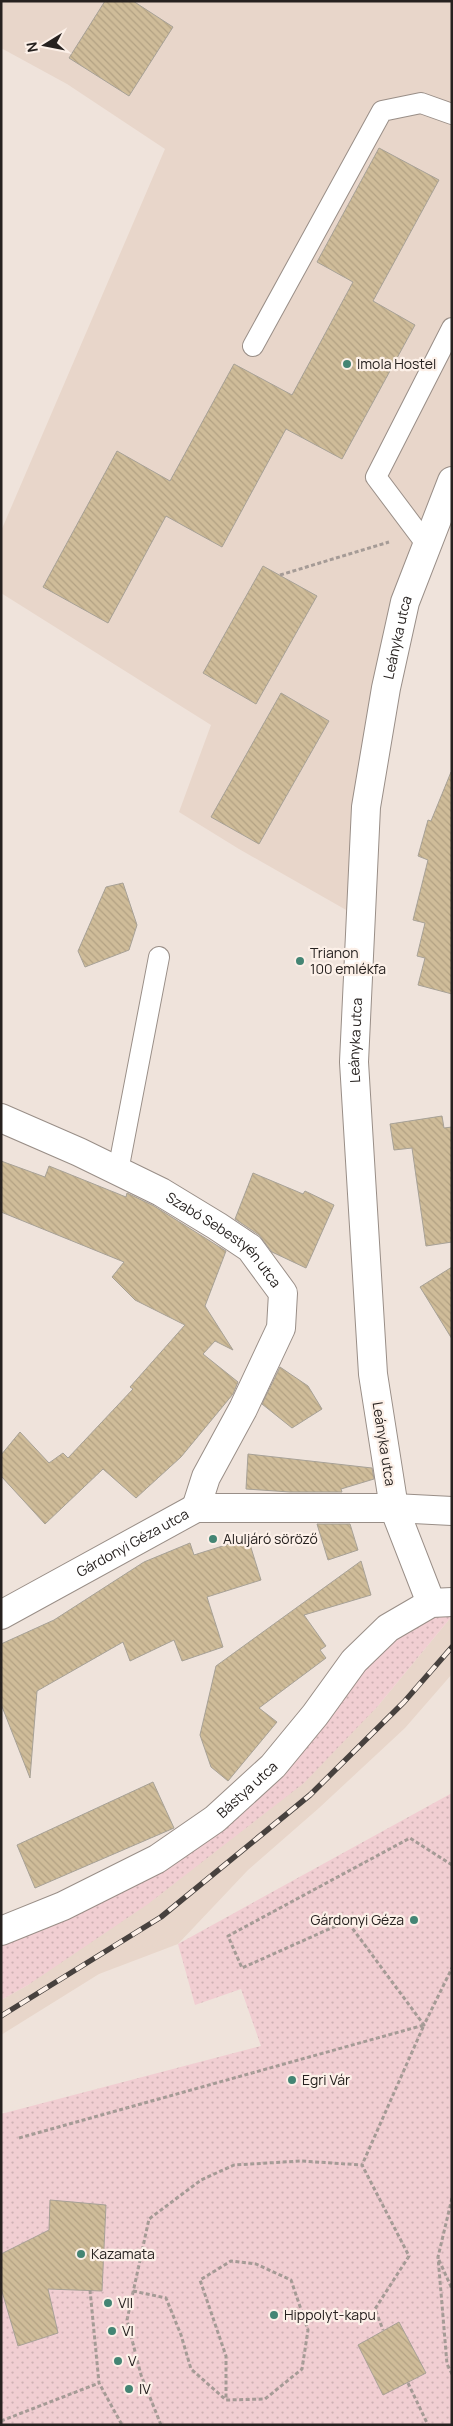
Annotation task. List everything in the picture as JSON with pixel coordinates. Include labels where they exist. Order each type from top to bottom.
[{"type":"street","name":"Leányka utca","points":[[441,1603],[394,1508],[373,1374],[354,1062],[366,807],[386,688],[405,602],[452,481]]},
{"type":"street","name":"Szabó Sebestyén utca","points":[[1,1118],[161,1192],[250,1248],[283,1293],[281,1328],[243,1408],[206,1477],[196,1508]]},
{"type":"street","name":"Gárdonyi Géza utca","points":[[1,1615],[196,1508],[394,1508],[452,1510]]},
{"type":"street","name":"Bástya utca","points":[[1,1931],[63,1906],[157,1859],[215,1819],[273,1766],[316,1715],[354,1661],[388,1628],[441,1603]]},
{"type":"lane","points":[[253,346],[382,111],[421,103],[452,114]]},
{"type":"lane","points":[[427,545],[376,477],[452,328]]},
{"type":"lane","points":[[118,1171],[159,957]]},
{"type":"path","points":[[280,575],[388,542],[427,545]]},
{"type":"path","points":[[424,2025],[347,1921],[242,1968],[228,1936],[410,1838],[452,1865]]},
{"type":"path","points":[[362,2165],[424,2025],[452,1968]]},
{"type":"path","points":[[19,2138],[424,2025]]},
{"type":"path","points":[[161,2425],[140,2375],[127,2320],[149,2219],[201,2180],[234,2165],[302,2161],[362,2165]]},
{"type":"path","points":[[362,2165],[409,2256],[375,2309],[382,2330]]},
{"type":"path","points":[[452,2198],[438,2257],[447,2364],[452,2374]]},
{"type":"path","points":[[438,2257],[452,2289]]},
{"type":"path","points":[[133,2291],[166,2298],[181,2335],[191,2369],[226,2400],[265,2399],[302,2369],[308,2330],[291,2280],[256,2264],[231,2262],[200,2280],[226,2356],[226,2400]]},
{"type":"path","points":[[90,2290],[100,2383],[122,2425]]},
{"type":"path","points":[[1,2421],[100,2383]]},
{"type":"path","points":[[408,2383],[428,2425]]},
{"type":"shaded area","points":[[1,1],[452,1],[452,481],[405,602],[362,919],[239,849],[179,812],[211,725],[1,593],[1,531],[165,149],[67,84],[1,48]]},
{"type":"shaded area","points":[[452,1602],[452,1616],[377,1707],[304,1783],[148,1904],[28,1985],[1,2000],[1,1931],[215,1819],[354,1661]]},
{"type":"shaded area","points":[[452,1616],[452,1674],[405,1728],[319,1808],[248,1870],[178,1944],[99,1974],[1,2035],[1,2000],[28,1985],[377,1707]]},
{"type":"shaded area","name":"Egri Vár","points":[[452,1793],[452,2425],[1,2425],[1,2114],[261,2046],[241,1989],[195,2005],[178,1944]]},
{"type":"building","points":[[105,1],[133,1],[173,27],[129,96],[69,58]]},
{"type":"building","points":[[379,148],[439,180],[373,301],[415,325],[342,459],[286,429],[222,547],[166,516],[108,623],[43,587],[117,451],[170,481],[234,364],[292,395],[353,282],[317,262]]},
{"type":"building","points":[[263,566],[317,596],[256,704],[203,673]]},
{"type":"building","points":[[281,693],[329,721],[259,844],[211,817]]},
{"type":"building","points":[[451,772],[452,994],[418,985],[425,958],[417,956],[425,923],[413,920],[428,860],[418,856],[428,820],[431,821]]},
{"type":"building","points":[[123,883],[137,925],[129,950],[85,967],[78,951],[106,887]]},
{"type":"building","points":[[442,1116],[444,1128],[452,1127],[452,1242],[426,1246],[412,1148],[394,1150],[390,1124]]},
{"type":"building","points":[[1,1161],[45,1177],[49,1166],[126,1197],[127,1193],[154,1206],[226,1251],[205,1306],[233,1350],[215,1341],[203,1354],[238,1382],[233,1394],[181,1457],[136,1498],[103,1469],[45,1524],[1,1476],[1,1455],[20,1432],[49,1463],[63,1453],[68,1458],[133,1389],[130,1387],[185,1325],[135,1300],[112,1277],[124,1262],[1,1212]]},
{"type":"building","points":[[253,1173],[303,1194],[305,1191],[334,1205],[306,1268],[272,1252],[259,1235],[235,1219]]},
{"type":"building","points":[[452,1267],[452,1339],[420,1287]]},
{"type":"building","points":[[280,1367],[308,1386],[322,1409],[292,1428],[262,1404]]},
{"type":"building","points":[[248,1454],[372,1468],[374,1479],[341,1489],[342,1492],[290,1492],[246,1489]]},
{"type":"building","points":[[317,1524],[350,1524],[358,1550],[328,1560]]},
{"type":"building","points":[[248,1538],[261,1580],[207,1597],[223,1647],[182,1661],[174,1640],[130,1661],[123,1642],[37,1691],[30,1778],[1,1704],[1,1644],[54,1620],[144,1562],[190,1543],[194,1555]]},
{"type":"building","points":[[361,1561],[371,1595],[304,1615],[326,1646],[320,1650],[326,1658],[259,1708],[277,1722],[228,1781],[211,1767],[200,1735],[216,1666]]},
{"type":"building","points":[[153,1782],[174,1828],[35,1888],[17,1845]]},
{"type":"building","points":[[50,2200],[106,2205],[102,2291],[48,2289],[58,2333],[18,2346],[1,2288],[1,2254],[49,2230]]},
{"type":"building","points":[[399,2322],[426,2373],[383,2395],[358,2345]]},
{"type":"railway","points":[[1,2016],[161,1917],[310,1795],[404,1702],[452,1647]]},
{"type":"place","name":"Imola Hostel","points":[[347,364]]},
{"type":"place","name":"Trianon 100 emlékfa","points":[[300,961]]},
{"type":"place","name":"Aluljáró söröző","points":[[213,1539]]},
{"type":"place","name":"Gárdonyi Géza","points":[[414,1920]]},
{"type":"place","name":"Egri Vár","points":[[292,2080]]},
{"type":"place","name":"Kazamata","points":[[81,2254]]},
{"type":"place","name":"VII","points":[[108,2303]]},
{"type":"place","name":"Hippolyt-kapu","points":[[274,2315]]},
{"type":"place","name":"VI","points":[[112,2331]]},
{"type":"place","name":"V","points":[[118,2361]]},
{"type":"place","name":"IV","points":[[129,2389]]}]
